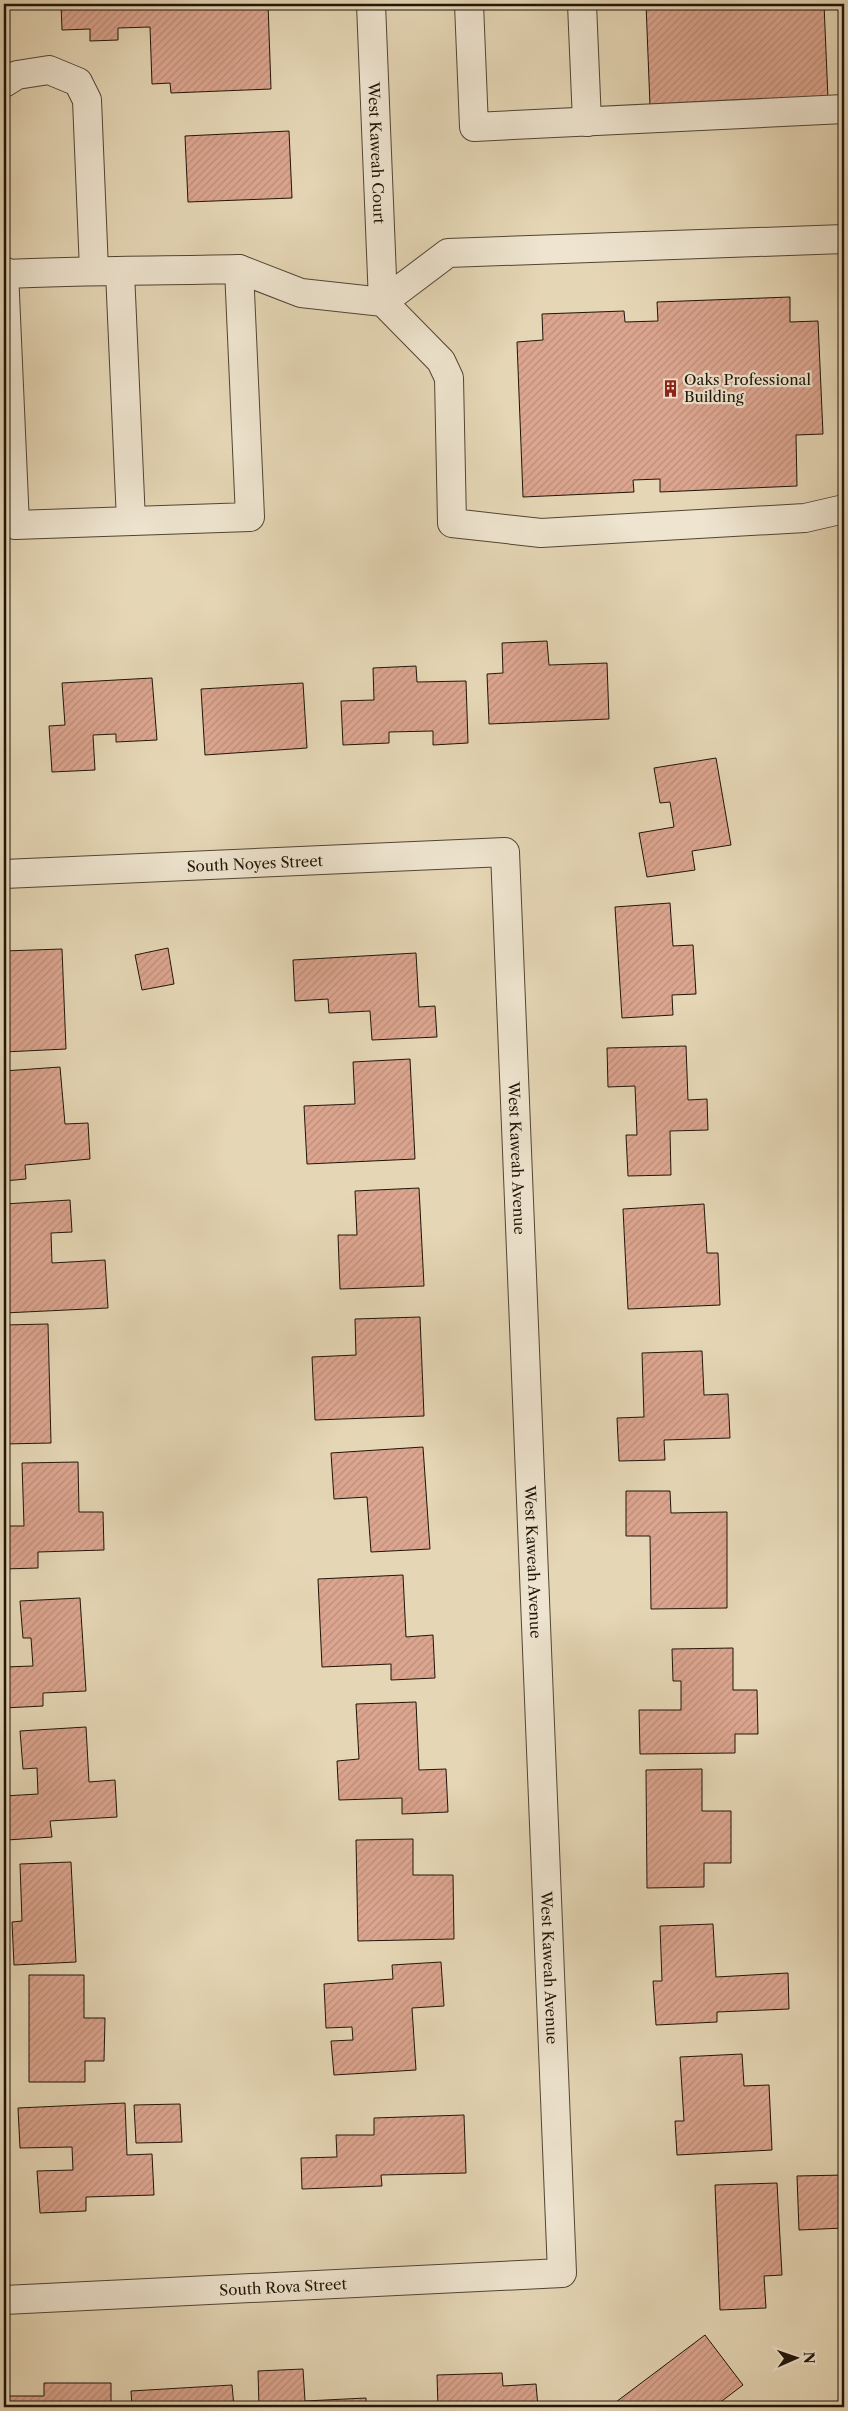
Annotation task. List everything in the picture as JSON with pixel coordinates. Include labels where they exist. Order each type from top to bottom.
[{"type":"street","name":"West Kaweah Court","points":[[370,4],[384,302]]},
{"type":"street","points":[[469,4],[474,127],[844,109]]},
{"type":"street","points":[[582,4],[587,122]]},
{"type":"street","points":[[4,83],[17,74],[49,70],[78,82],[88,100],[107,271],[131,521]]},
{"type":"street","points":[[384,302],[448,253],[844,239]]},
{"type":"street","points":[[238,270],[250,517],[15,525],[4,272],[238,270],[300,293],[384,302],[441,361],[449,378],[452,523],[541,533],[806,518],[844,510]]},
{"type":"street","name":"South Noyes Street","points":[[4,874],[506,852]]},
{"type":"street","name":"West Kaweah Avenue","points":[[506,852],[562,2273]]},
{"type":"street","name":"South Rova Street","points":[[4,2300],[562,2273]]},
{"type":"building","points":[[61,4],[268,4],[271,89],[171,93],[170,83],[152,84],[150,27],[118,28],[118,40],[90,41],[90,29],[62,30]]},
{"type":"building","points":[[646,4],[824,4],[828,99],[650,106]]},
{"type":"building","points":[[289,131],[292,198],[188,202],[185,136]]},
{"type":"building","name":"Oaks Professional Building","points":[[790,297],[790,322],[818,321],[823,434],[796,435],[797,486],[660,492],[660,479],[633,480],[634,492],[523,497],[517,342],[543,340],[542,314],[624,311],[625,322],[658,321],[657,302]]},
{"type":"building","points":[[547,641],[549,665],[607,663],[609,719],[489,724],[487,674],[503,673],[502,643]]},
{"type":"building","points":[[416,666],[417,682],[466,681],[468,743],[433,745],[433,731],[389,732],[389,743],[343,745],[341,701],[374,700],[373,668]]},
{"type":"building","points":[[4,675],[9,768],[4,768]]},
{"type":"building","points":[[152,678],[157,740],[116,742],[116,734],[93,735],[95,770],[52,772],[49,726],[65,725],[62,683]]},
{"type":"building","points":[[303,683],[307,748],[205,755],[201,689]]},
{"type":"building","points":[[716,758],[731,845],[692,851],[695,870],[647,877],[639,833],[674,827],[670,802],[660,803],[654,768]]},
{"type":"building","points":[[670,903],[673,946],[693,945],[696,994],[672,995],[673,1015],[622,1018],[615,907]]},
{"type":"building","points":[[168,948],[174,984],[142,990],[135,955]]},
{"type":"building","points":[[62,949],[66,1049],[4,1052],[4,951]]},
{"type":"building","points":[[416,953],[419,1007],[435,1006],[437,1037],[372,1040],[370,1011],[329,1013],[328,999],[295,1001],[293,960]]},
{"type":"building","points":[[686,1046],[688,1100],[707,1099],[708,1130],[670,1131],[671,1175],[628,1176],[626,1135],[637,1135],[635,1086],[608,1087],[607,1048]]},
{"type":"building","points":[[410,1059],[415,1159],[307,1164],[304,1106],[355,1104],[353,1062]]},
{"type":"building","points":[[60,1067],[65,1124],[88,1123],[90,1159],[25,1165],[26,1179],[4,1181],[4,1071]]},
{"type":"building","points":[[419,1188],[424,1286],[340,1289],[338,1235],[357,1235],[355,1191]]},
{"type":"building","points":[[70,1200],[72,1232],[51,1233],[52,1263],[105,1260],[108,1308],[4,1313],[4,1204]]},
{"type":"building","points":[[704,1204],[707,1253],[718,1253],[720,1305],[628,1309],[623,1209]]},
{"type":"building","points":[[420,1317],[424,1416],[315,1420],[312,1357],[356,1355],[355,1319]]},
{"type":"building","points":[[48,1324],[51,1443],[4,1444],[4,1325]]},
{"type":"building","points":[[702,1351],[704,1395],[728,1394],[730,1438],[664,1440],[665,1460],[619,1461],[617,1418],[644,1417],[642,1353]]},
{"type":"building","points":[[423,1447],[430,1549],[371,1552],[367,1497],[334,1499],[331,1453]]},
{"type":"building","points":[[78,1462],[79,1512],[103,1512],[104,1550],[38,1552],[38,1568],[4,1569],[4,1526],[24,1526],[22,1463]]},
{"type":"building","points":[[626,1491],[670,1491],[671,1513],[727,1512],[727,1608],[651,1609],[650,1536],[626,1536]]},
{"type":"building","points":[[403,1575],[406,1637],[433,1635],[435,1678],[391,1680],[391,1664],[322,1667],[318,1579]]},
{"type":"building","points":[[80,1598],[86,1691],[43,1693],[43,1706],[4,1708],[4,1667],[33,1666],[31,1638],[23,1638],[20,1601]]},
{"type":"building","points":[[733,1648],[733,1690],[757,1690],[758,1734],[735,1734],[735,1753],[640,1754],[639,1710],[681,1710],[681,1681],[673,1681],[672,1649]]},
{"type":"building","points":[[416,1702],[419,1770],[446,1769],[448,1812],[402,1814],[402,1798],[339,1800],[337,1761],[359,1759],[356,1704]]},
{"type":"building","points":[[86,1727],[89,1782],[115,1780],[117,1817],[50,1821],[52,1837],[7,1840],[4,1796],[38,1794],[37,1768],[23,1769],[20,1731]]},
{"type":"building","points":[[702,1769],[702,1811],[731,1811],[731,1863],[704,1863],[704,1887],[647,1888],[646,1770]]},
{"type":"building","points":[[413,1839],[413,1875],[453,1875],[454,1939],[358,1941],[356,1840]]},
{"type":"building","points":[[71,1862],[76,1962],[14,1965],[12,1922],[22,1921],[20,1864]]},
{"type":"building","points":[[713,1924],[716,1977],[788,1973],[789,2009],[717,2012],[717,2022],[656,2025],[653,1981],[662,1981],[660,1926]]},
{"type":"building","points":[[441,1962],[444,2006],[412,2008],[416,2070],[334,2075],[331,2041],[353,2040],[352,2027],[326,2028],[324,1984],[393,1979],[392,1965]]},
{"type":"building","points":[[29,1975],[84,1975],[84,2018],[105,2018],[104,2061],[85,2061],[85,2082],[29,2082]]},
{"type":"building","points":[[742,2054],[744,2086],[769,2085],[772,2150],[677,2155],[675,2121],[684,2121],[680,2057]]},
{"type":"building","points":[[125,2103],[127,2155],[152,2154],[154,2195],[86,2197],[86,2211],[40,2213],[37,2171],[73,2170],[72,2147],[20,2148],[18,2108]]},
{"type":"building","points":[[180,2104],[182,2142],[136,2143],[134,2105]]},
{"type":"building","points":[[464,2115],[466,2173],[381,2175],[382,2186],[302,2189],[301,2158],[337,2157],[336,2135],[374,2135],[374,2118]]},
{"type":"building","points":[[844,2175],[844,2228],[799,2230],[797,2176]]},
{"type":"building","points":[[777,2183],[782,2275],[764,2276],[766,2308],[720,2310],[715,2185]]},
{"type":"building","points":[[705,2335],[743,2385],[714,2407],[613,2407],[612,2405]]},
{"type":"building","points":[[303,2369],[305,2401],[366,2398],[366,2407],[259,2407],[258,2371]]},
{"type":"building","points":[[502,2373],[503,2386],[536,2384],[538,2407],[438,2407],[437,2375]]},
{"type":"building","points":[[44,2383],[111,2383],[111,2407],[8,2407],[7,2396],[44,2396]]},
{"type":"building","points":[[232,2385],[234,2407],[132,2407],[131,2391]]},
{"type":"place","name":"Oaks Professional Building","points":[[670,388]]}]
